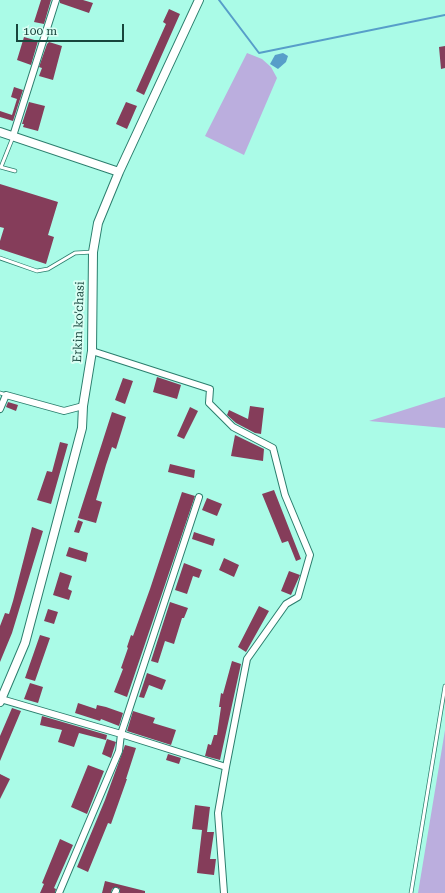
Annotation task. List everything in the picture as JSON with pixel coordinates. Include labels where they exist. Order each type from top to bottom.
[{"type":"main road","name":"Erkin ko'chasi","points":[[1,700],[25,643],[82,428],[83,406],[92,351],[93,252],[98,223],[119,172],[199,0]]},
{"type":"main road","points":[[0,132],[119,172]]},
{"type":"street","points":[[14,136],[56,0]]},
{"type":"street","points":[[92,351],[210,389],[209,403],[233,427],[273,448],[285,495],[310,555],[298,597],[286,604],[247,659],[218,813],[224,893]]},
{"type":"street","points":[[0,409],[3,394],[64,411],[83,406]]},
{"type":"street","points":[[59,893],[119,751],[121,734],[199,497]]},
{"type":"street","points":[[1,700],[121,734],[226,767]]},
{"type":"lane","points":[[14,136],[1,167],[15,171]]},
{"type":"lane","points":[[0,258],[37,271],[48,269],[75,253],[93,252]]},
{"type":"lane","points":[[411,893],[445,686]]},
{"type":"shaded area","points":[[247,53],[262,59],[271,67],[277,78],[244,155],[205,136]]},
{"type":"shaded area","points":[[445,397],[445,428],[369,421]]},
{"type":"shaded area","points":[[445,730],[445,893],[418,893]]},
{"type":"water","points":[[283,53],[288,56],[286,62],[278,69],[270,64],[275,55]]},
{"type":"building","points":[[41,0],[51,0],[44,24],[34,22]]},
{"type":"building","points":[[60,0],[83,0],[93,3],[89,13],[60,3]]},
{"type":"building","points":[[169,9],[180,14],[144,95],[136,91],[166,24],[163,22]]},
{"type":"building","points":[[24,37],[38,41],[31,65],[17,60]]},
{"type":"building","points":[[49,42],[62,46],[53,80],[39,76],[42,68],[39,67]]},
{"type":"building","points":[[445,46],[445,68],[441,69],[439,47]]},
{"type":"building","points":[[14,87],[23,90],[13,121],[0,117],[0,111],[12,115],[17,99],[11,97]]},
{"type":"building","points":[[29,102],[45,106],[38,131],[23,127],[24,124],[22,124]]},
{"type":"building","points":[[126,102],[137,106],[127,129],[116,124]]},
{"type":"building","points":[[0,184],[58,202],[48,235],[54,237],[46,264],[0,249],[0,241],[4,228],[0,227]]},
{"type":"building","points":[[157,377],[181,385],[177,399],[153,392]]},
{"type":"building","points":[[123,378],[133,381],[125,404],[115,400]]},
{"type":"building","points":[[8,402],[18,405],[16,411],[6,407]]},
{"type":"building","points":[[250,406],[264,408],[261,434],[255,433],[236,423],[227,415],[229,410],[248,419]]},
{"type":"building","points":[[190,407],[198,411],[184,439],[177,436]]},
{"type":"building","points":[[112,412],[126,417],[116,449],[112,447],[96,500],[102,502],[96,523],[78,518]]},
{"type":"building","points":[[235,435],[264,449],[263,461],[231,456]]},
{"type":"building","points":[[60,442],[68,444],[51,504],[37,500],[47,471],[52,472]]},
{"type":"building","points":[[170,464],[195,470],[194,478],[168,472]]},
{"type":"building","points":[[274,490],[301,559],[296,561],[288,541],[282,543],[262,494]]},
{"type":"building","points":[[182,492],[195,496],[127,697],[114,692],[123,669],[121,668],[131,635],[133,636],[150,589]]},
{"type":"building","points":[[207,498],[222,504],[217,516],[202,510]]},
{"type":"building","points":[[78,520],[83,522],[79,533],[74,532]]},
{"type":"building","points":[[32,527],[43,531],[12,633],[0,662],[0,626],[5,613],[9,614]]},
{"type":"building","points":[[194,532],[215,539],[213,546],[192,539]]},
{"type":"building","points":[[69,547],[88,553],[86,562],[66,556]]},
{"type":"building","points":[[224,558],[239,565],[234,577],[219,570]]},
{"type":"building","points":[[184,563],[202,570],[199,578],[193,576],[187,594],[175,590]]},
{"type":"building","points":[[289,571],[300,575],[291,595],[281,591]]},
{"type":"building","points":[[60,572],[72,576],[68,589],[72,591],[69,600],[53,595]]},
{"type":"building","points":[[170,602],[188,608],[184,618],[182,618],[174,644],[165,641],[158,663],[151,661]]},
{"type":"building","points":[[259,606],[269,611],[246,652],[238,647]]},
{"type":"building","points":[[48,609],[58,612],[54,624],[44,621]]},
{"type":"building","points":[[40,635],[50,638],[35,681],[25,678]]},
{"type":"building","points":[[232,661],[241,664],[220,760],[205,756],[208,744],[211,745],[214,735],[217,735],[221,707],[219,707],[221,693],[223,694]]},
{"type":"building","points":[[147,673],[166,680],[162,690],[149,685],[144,698],[139,697]]},
{"type":"building","points":[[30,683],[43,687],[38,703],[24,699]]},
{"type":"building","points":[[78,703],[96,709],[97,705],[106,707],[123,713],[119,726],[101,719],[100,721],[75,713]]},
{"type":"building","points":[[12,708],[21,711],[0,761],[0,736]]},
{"type":"building","points":[[133,711],[155,718],[153,723],[176,730],[171,745],[127,731]]},
{"type":"building","points":[[42,716],[107,735],[106,740],[79,733],[74,747],[58,742],[62,730],[40,725]]},
{"type":"building","points":[[107,739],[116,742],[111,758],[102,754]]},
{"type":"building","points":[[125,745],[136,748],[127,779],[111,824],[108,823],[88,872],[77,867],[105,800]]},
{"type":"building","points":[[168,754],[181,758],[179,764],[166,760]]},
{"type":"building","points":[[88,765],[104,771],[87,814],[71,807]]},
{"type":"building","points":[[0,774],[10,779],[0,799]]},
{"type":"building","points":[[195,805],[210,807],[207,832],[214,832],[210,859],[216,859],[214,875],[197,873],[202,830],[192,829]]},
{"type":"building","points":[[60,839],[73,845],[54,888],[56,889],[55,893],[40,893],[44,884],[42,883]]},
{"type":"building","points":[[105,881],[145,891],[145,893],[120,893],[120,889],[116,887],[112,889],[111,893],[102,893]]},
{"type":"waterway","points":[[219,0],[259,53],[445,15]]}]
